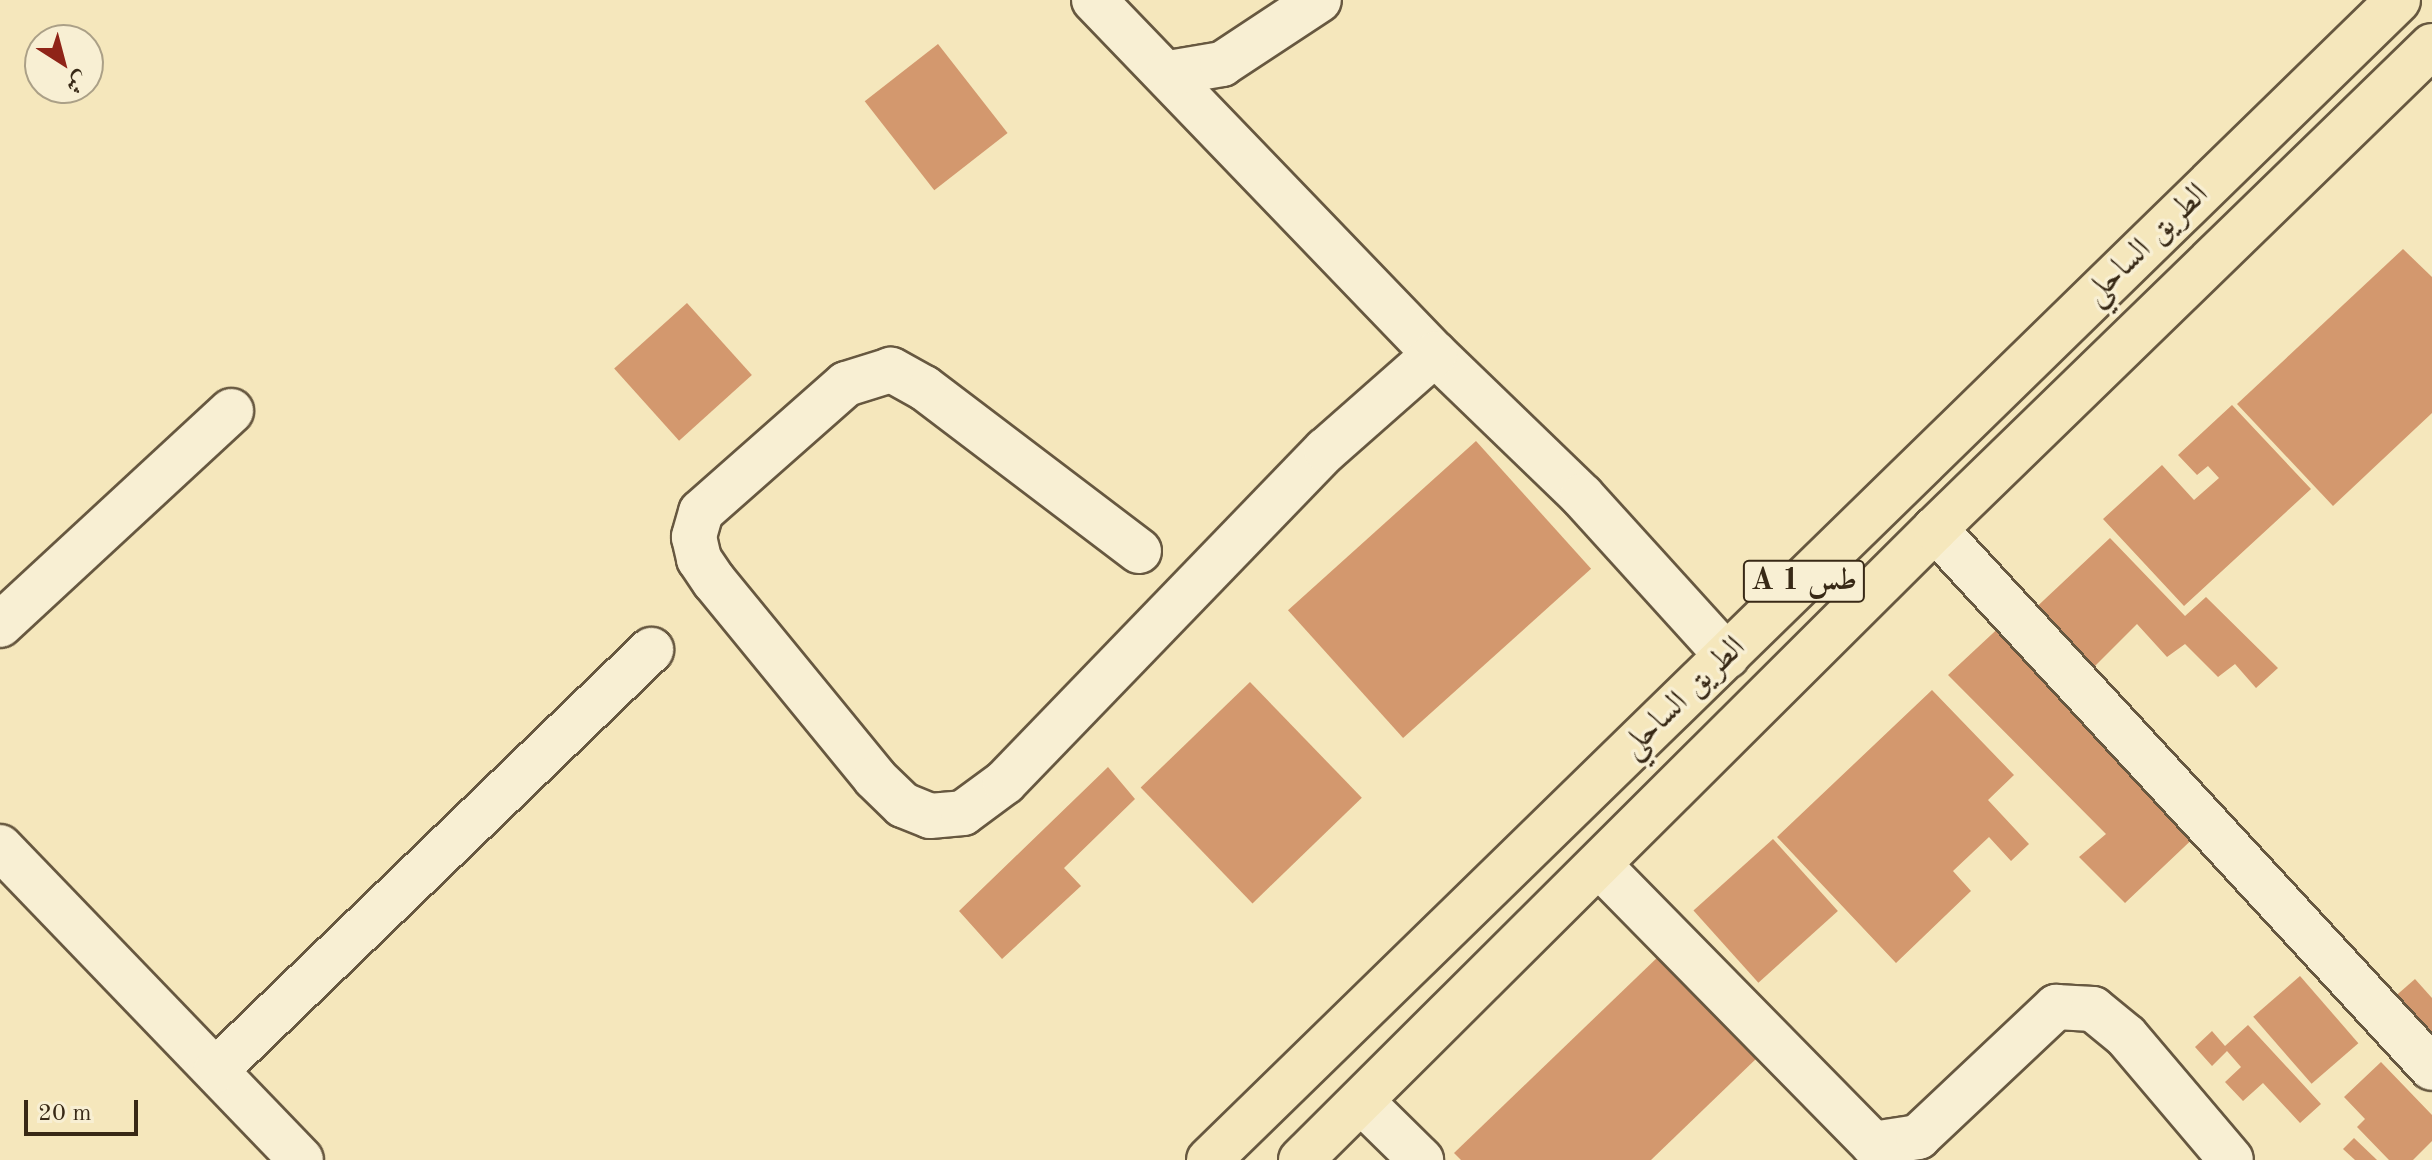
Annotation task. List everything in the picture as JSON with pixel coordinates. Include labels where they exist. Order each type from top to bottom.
[{"type":"highway","name":"الطريق الساحلي","points":[[1209,1160],[2398,0]]},
{"type":"highway","name":"الطريق الساحلي","points":[[1301,1160],[1935,529],[2432,46]]},
{"type":"street","points":[[1094,0],[1169,73],[1435,354],[1582,496],[1727,656]]},
{"type":"street","points":[[1169,73],[1222,64],[1319,0]]},
{"type":"street","points":[[1139,551],[924,388],[891,370],[846,384],[701,512],[694,537],[699,559],[714,581],[875,778],[903,805],[930,816],[963,813],[1005,782],[1326,450],[1435,354]]},
{"type":"street","points":[[0,625],[231,411]]},
{"type":"street","points":[[1935,529],[2432,1068]]},
{"type":"street","points":[[216,1070],[651,650]]},
{"type":"street","points":[[0,847],[301,1160]]},
{"type":"street","points":[[1599,865],[1873,1144],[1918,1137],[2056,1007],[2093,1009],[2126,1036],[2231,1160]]},
{"type":"street","points":[[1362,1102],[1421,1160]]},
{"type":"building","points":[[938,44],[1008,133],[934,190],[865,101]]},
{"type":"building","points":[[2403,249],[2432,277],[2432,413],[2333,506],[2237,404]]},
{"type":"building","points":[[687,303],[752,375],[679,441],[614,369]]},
{"type":"building","points":[[2232,405],[2311,489],[2184,606],[2103,519],[2162,465],[2194,500],[2219,478],[2208,466],[2197,475],[2178,455]]},
{"type":"building","points":[[1476,441],[1591,569],[1403,738],[1288,610]]},
{"type":"building","points":[[2110,538],[2185,616],[2206,597],[2278,668],[2256,688],[2235,664],[2218,677],[2185,644],[2167,657],[2137,624],[2083,678],[2027,616]]},
{"type":"building","points":[[2006,621],[2202,830],[2125,903],[2079,857],[2106,834],[1948,675]]},
{"type":"building","points":[[1250,682],[1362,798],[1253,903],[1141,788]]},
{"type":"building","points":[[1932,690],[2014,775],[1988,800],[2029,844],[2011,861],[1989,837],[1953,871],[1971,891],[1896,963],[1777,837]]},
{"type":"building","points":[[1108,767],[1135,799],[1064,868],[1081,886],[1002,959],[959,911]]},
{"type":"building","points":[[1773,839],[1838,911],[1758,983],[1693,911]]},
{"type":"building","points":[[1661,954],[1759,1056],[1651,1160],[1461,1160],[1454,1153]]},
{"type":"building","points":[[2300,976],[2358,1043],[2312,1084],[2253,1017]]},
{"type":"building","points":[[2415,979],[2432,998],[2432,1036],[2391,1000]]},
{"type":"building","points":[[2248,1025],[2321,1104],[2300,1123],[2263,1083],[2243,1101],[2225,1082],[2241,1067],[2227,1051],[2212,1066],[2195,1047],[2212,1031],[2225,1046]]},
{"type":"building","points":[[2381,1062],[2432,1115],[2432,1141],[2413,1160],[2389,1160],[2357,1127],[2365,1119],[2344,1097]]},
{"type":"building","points":[[2354,1138],[2377,1160],[2355,1160],[2343,1149]]}]
